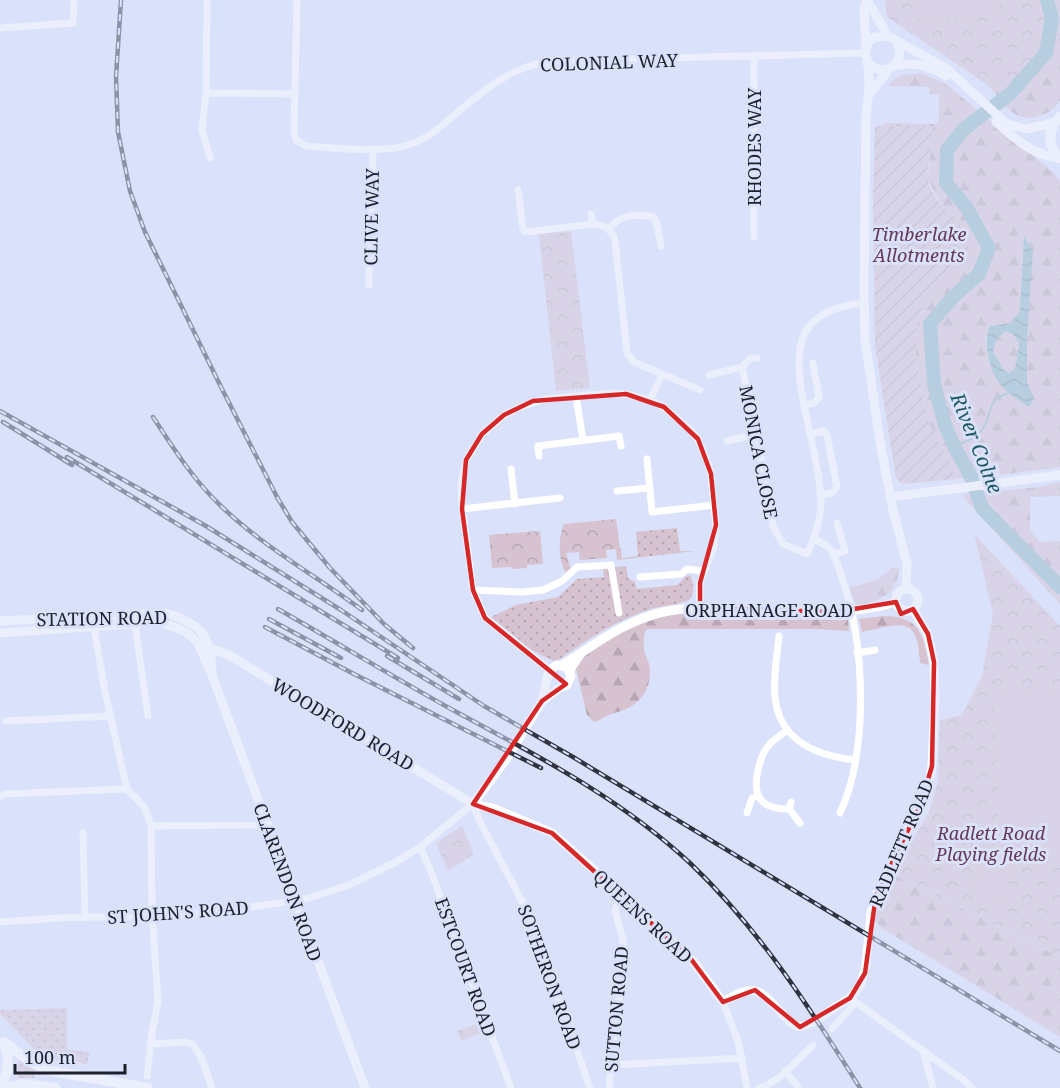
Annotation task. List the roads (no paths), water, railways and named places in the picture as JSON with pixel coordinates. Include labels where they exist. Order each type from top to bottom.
[{"type":"main road","points":[[1058,119],[1051,131],[1051,145],[1060,158]]},
{"type":"main road","points":[[2,1040],[29,1061],[46,1070],[148,1082]]},
{"type":"main road","points":[[0,1088],[9,1069],[8,1055],[2,1040]]},
{"type":"main road","points":[[5,1088],[22,1084],[56,1088]]},
{"type":"street","points":[[0,28],[73,23],[74,0]]},
{"type":"street","points":[[207,0],[206,93],[202,130],[210,158]]},
{"type":"street","points":[[206,93],[295,94],[297,0]]},
{"type":"street","points":[[867,0],[900,50],[899,57],[869,95]]},
{"type":"street","points":[[867,0],[864,9],[866,54],[870,75],[867,87],[869,95],[866,117],[864,303],[867,360],[890,497],[907,564],[906,589]]},
{"type":"street","points":[[972,94],[938,71],[917,64],[879,70],[870,65],[866,54],[875,37],[891,38],[948,69],[1026,146],[1046,157],[1060,158]]},
{"type":"street","name":"COLONIAL WAY","points":[[295,94],[294,130],[297,141],[306,146],[373,149],[411,144],[441,127],[492,84],[537,63],[866,54]]},
{"type":"street","name":"RHODES WAY","points":[[754,57],[754,237]]},
{"type":"street","points":[[1000,122],[1026,129],[1058,119]]},
{"type":"street","name":"CLIVE WAY","points":[[369,285],[373,149]]},
{"type":"street","points":[[519,190],[522,228],[525,231],[593,224],[609,229],[615,240],[627,353],[634,362],[700,390]]},
{"type":"street","points":[[591,214],[593,224]]},
{"type":"street","points":[[609,229],[627,216],[653,217],[656,221],[661,246]]},
{"type":"street","points":[[840,813],[850,785],[859,738],[860,700],[857,653],[850,603],[834,554],[814,539],[820,514],[820,495],[800,381],[798,356],[806,332],[817,319],[841,306],[864,303]]},
{"type":"street","name":"MONICA CLOSE","points":[[709,375],[742,367],[751,358],[757,358]]},
{"type":"street","points":[[804,405],[814,403],[819,398],[813,363]]},
{"type":"street","name":"MONICA CLOSE","points":[[742,367],[757,434],[773,526],[783,544],[807,554],[814,539]]},
{"type":"street","points":[[650,400],[662,374]]},
{"type":"street","points":[[549,670],[485,618],[473,591],[462,509],[461,485],[466,460],[482,434],[504,415],[533,401],[609,393],[626,394],[650,400],[677,416],[698,439],[711,474],[716,536],[700,583],[700,608]]},
{"type":"street","points":[[576,396],[583,440]]},
{"type":"street","points":[[810,434],[824,431],[827,435],[837,487],[832,494],[820,495]]},
{"type":"street","points":[[727,441],[757,434]]},
{"type":"street","points":[[539,456],[538,446],[583,440],[619,436],[621,446]]},
{"type":"street","points":[[458,458],[466,460]]},
{"type":"street","points":[[647,459],[652,512],[714,505]]},
{"type":"street","points":[[511,469],[515,504]]},
{"type":"street","points":[[890,497],[1060,475]]},
{"type":"street","points":[[617,491],[650,488]]},
{"type":"street","points":[[462,509],[560,498]]},
{"type":"street","points":[[834,554],[845,551],[837,523]]},
{"type":"street","points":[[473,591],[543,590],[562,581],[577,567],[611,564],[619,613]]},
{"type":"street","points":[[640,577],[681,574],[687,569],[703,571]]},
{"type":"street","points":[[906,589],[913,591],[917,597],[917,603],[913,609],[903,610],[896,602],[898,594],[906,589]]},
{"type":"street","name":"ORPHANAGE ROAD","points":[[566,668],[602,638],[635,621],[661,613],[700,608],[836,612],[868,610],[896,602]]},
{"type":"street","name":"RADLETT ROAD","points":[[723,1002],[742,991],[754,990],[763,994],[793,1024],[800,1027],[810,1024],[852,1000],[861,985],[865,973],[870,913],[876,895],[920,807],[929,780],[935,699],[934,662],[928,634],[913,609]]},
{"type":"street","name":"STATION ROAD","points":[[0,621],[166,613],[186,619],[206,637],[212,662],[212,675]]},
{"type":"street","name":"STATION ROAD","points":[[0,633],[159,622],[185,631],[210,650]]},
{"type":"street","points":[[135,624],[148,716]]},
{"type":"street","points":[[94,627],[128,789],[143,804],[150,826],[152,916],[158,1001],[150,1044],[148,1082]]},
{"type":"street","points":[[779,636],[774,682],[775,701],[788,730],[799,742],[821,754],[856,760]]},
{"type":"street","points":[[198,643],[212,675]]},
{"type":"street","name":"WOODFORD ROAD","points":[[210,650],[229,655],[473,804]]},
{"type":"street","points":[[857,653],[875,650]]},
{"type":"street","points":[[212,662],[229,655]]},
{"type":"street","name":"ORPHANAGE ROAD","points":[[473,804],[507,758],[542,701],[549,670],[552,666],[566,668],[571,676],[567,685],[542,701]]},
{"type":"street","name":"CLARENDON ROAD","points":[[212,675],[365,1088]]},
{"type":"street","points":[[547,681],[558,689]]},
{"type":"street","points":[[6,721],[111,716]]},
{"type":"street","points":[[788,730],[770,744],[761,759],[756,780],[758,796],[768,806],[790,806],[800,823]]},
{"type":"street","points":[[2,794],[128,789]]},
{"type":"street","points":[[747,813],[752,798],[758,796]]},
{"type":"street","name":"ST JOHN'S ROAD","points":[[0,922],[225,912],[306,899],[349,885],[420,848],[473,804]]},
{"type":"street","name":"QUEENS ROAD","points":[[473,804],[495,808],[552,833],[691,959],[723,1002],[743,1058],[747,1088]]},
{"type":"street","name":"SOTHERON ROAD","points":[[473,804],[480,822],[531,918],[590,1088]]},
{"type":"street","points":[[150,826],[255,825],[267,821]]},
{"type":"street","points":[[83,833],[85,918]]},
{"type":"street","name":"ESTCOURT ROAD","points":[[420,848],[430,869],[511,1088]]},
{"type":"street","name":"SUTTON ROAD","points":[[609,1088],[622,971],[622,940],[615,910],[622,896]]},
{"type":"street","points":[[831,1029],[852,1000],[972,1088]]},
{"type":"street","points":[[150,1044],[186,1042],[193,1044],[202,1059],[212,1088]]},
{"type":"street","points":[[759,1088],[786,1071],[813,1045]]},
{"type":"street","points":[[923,1050],[933,1088]]},
{"type":"street","points":[[612,1065],[743,1058]]},
{"type":"street","points":[[786,1071],[799,1088]]},
{"type":"water","points":[[1024,236],[1033,251],[1027,339],[1027,382],[1034,398],[1029,407],[1001,386],[993,373],[987,347],[990,326],[1011,323],[1020,311]],"holes":[[[1006,331],[1014,335],[1019,344],[1015,368],[1009,373],[1004,370],[993,352],[996,340]]]},
{"type":"waterway","name":"River Colne","points":[[1047,0],[1052,18],[1046,53],[1011,93],[964,129],[947,150],[946,183],[967,208],[989,248],[979,274],[955,295],[930,324],[934,384],[945,425],[970,475],[982,508],[1060,587]]},
{"type":"waterway","points":[[954,446],[976,436],[986,424],[992,404],[1000,396],[1008,393]]},
{"type":"railway","points":[[121,0],[116,77],[118,132],[130,191],[145,232],[222,389],[292,522],[330,568],[384,624],[413,648]]},
{"type":"railway","points":[[0,411],[206,526],[341,610],[484,706],[573,757],[1060,1051]]},
{"type":"railway","points":[[153,417],[193,476],[238,522],[362,610]]},
{"type":"railway","points":[[3,422],[72,465]]},
{"type":"railway","points":[[67,457],[398,658]]},
{"type":"railway","points":[[278,609],[576,779],[636,818],[664,840],[716,889],[761,942],[822,1028],[860,1088]]},
{"type":"railway","points":[[269,619],[341,658]]},
{"type":"railway","points":[[265,627],[541,768]]},
{"type":"railway","points":[[387,656],[459,699]]},
{"type":"park label","name":"Timberlake Allotments","points":[[919,244]]},
{"type":"park label","name":"Radlett Road Playing fields","points":[[991,843]]}]
